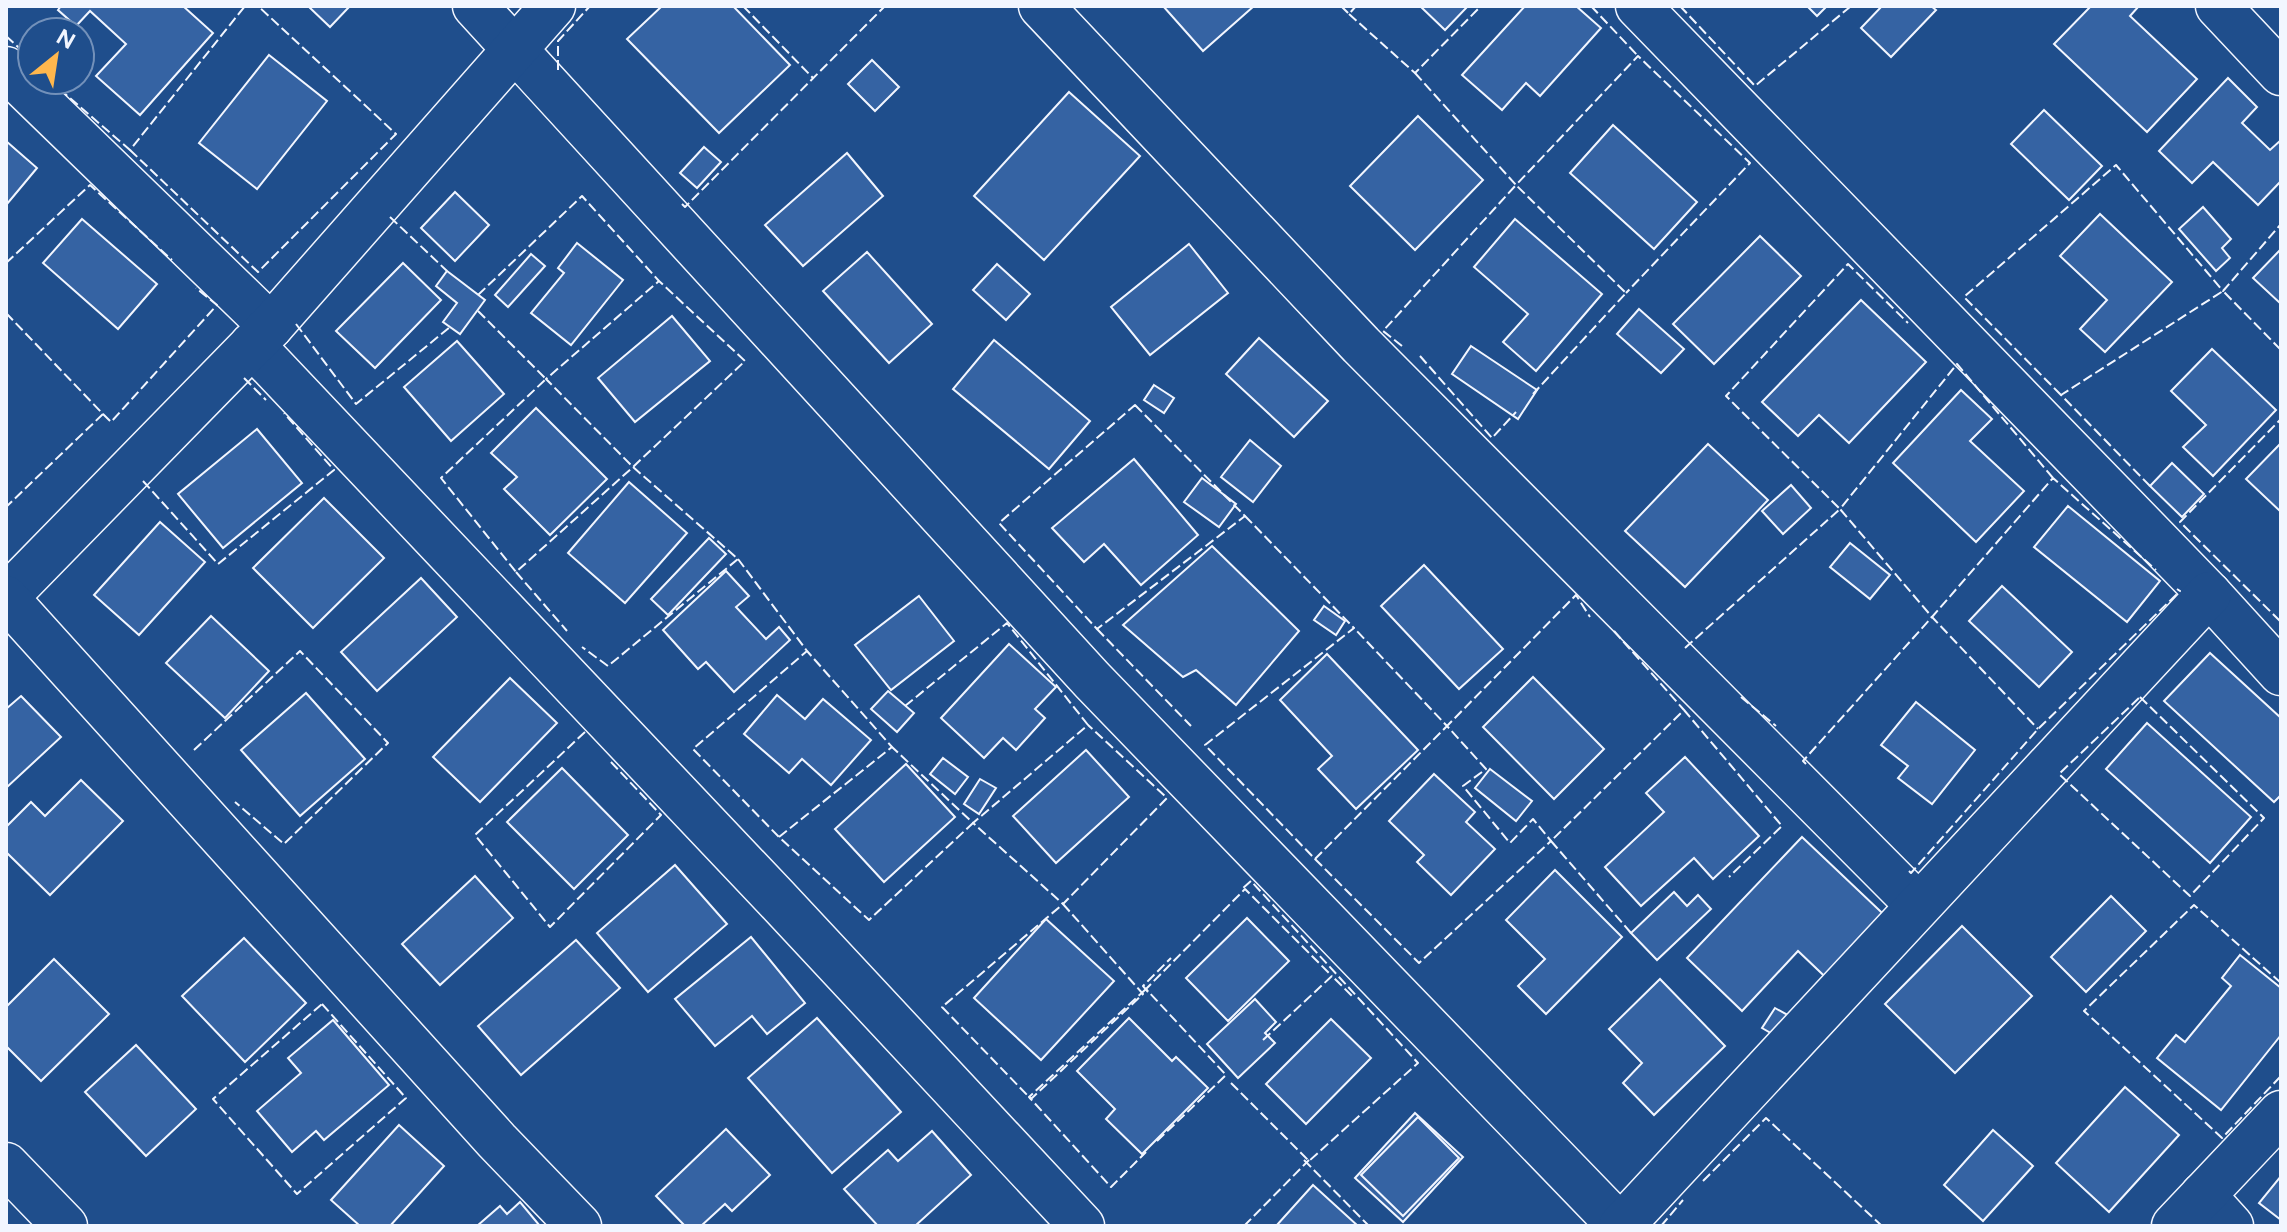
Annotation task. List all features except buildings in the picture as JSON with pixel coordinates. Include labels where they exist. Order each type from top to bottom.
[{"type":"street","points":[[475,6],[1092,680],[1621,1226],[2209,594]]},
{"type":"street","points":[[553,6],[262,335],[6,598],[497,1141],[579,1226]]},
{"type":"street","points":[[1041,6],[1361,345],[1918,905]]},
{"type":"street","points":[[1638,6],[2209,594],[2281,673]]},
{"type":"street","points":[[2218,6],[2281,73]]},
{"type":"street","points":[[6,69],[262,335],[775,897],[1082,1226]]},
{"type":"street","points":[[2203,1216],[2281,1113]]},
{"type":"street","points":[[6,1165],[65,1226]]},
{"type":"fence","points":[[68,96],[130,150],[245,6]]},
{"type":"fence","points":[[130,150],[258,272],[396,134],[258,6]]},
{"type":"fence","points":[[558,70],[558,41],[590,6]]},
{"type":"fence","points":[[743,6],[813,78]]},
{"type":"fence","points":[[682,204],[685,207],[885,6]]},
{"type":"fence","points":[[1341,6],[1349,14],[1356,6]]},
{"type":"fence","points":[[1349,14],[1415,73],[1481,6]]},
{"type":"fence","points":[[1591,6],[1638,56]]},
{"type":"fence","points":[[1680,6],[1755,86],[1851,6]]},
{"type":"fence","points":[[6,36],[16,45]]},
{"type":"fence","points":[[1415,73],[1516,185],[1638,56],[1750,163],[1626,293]]},
{"type":"fence","points":[[2061,395],[1964,297],[2116,165],[2223,291],[2281,224]]},
{"type":"fence","points":[[6,263],[90,185],[172,260]]},
{"type":"fence","points":[[1402,346],[1383,331],[1516,185],[1626,293],[1533,394]]},
{"type":"fence","points":[[478,295],[582,196],[659,281],[546,379],[633,467],[745,361],[659,281]]},
{"type":"fence","points":[[390,217],[447,271]]},
{"type":"fence","points":[[1685,648],[1840,509],[1726,396],[1848,264],[1908,323]]},
{"type":"fence","points":[[103,414],[111,422],[217,305],[196,288]]},
{"type":"fence","points":[[2150,486],[2061,395],[2223,291],[2281,350]]},
{"type":"fence","points":[[478,311],[546,379],[441,478],[516,572],[633,467],[738,559],[608,666],[582,647]]},
{"type":"fence","points":[[6,313],[103,414],[6,507]]},
{"type":"fence","points":[[296,324],[356,404],[450,327]]},
{"type":"fence","points":[[1420,356],[1492,438],[1516,412]]},
{"type":"fence","points":[[2053,478],[1957,364],[1840,509],[1932,617],[2053,478],[2156,570]]},
{"type":"fence","points":[[244,378],[266,400]]},
{"type":"fence","points":[[1135,405],[1245,516],[1097,629],[999,523],[1135,405]]},
{"type":"fence","points":[[143,481],[218,564],[334,470],[284,413]]},
{"type":"fence","points":[[2280,621],[2180,522],[2281,419]]},
{"type":"fence","points":[[1245,516],[1354,628],[1205,745],[1315,859],[1447,726],[1354,628]]},
{"type":"fence","points":[[738,559],[807,651],[693,749],[779,837],[869,920],[973,823],[892,747]]},
{"type":"fence","points":[[516,572],[567,631]]},
{"type":"fence","points":[[1909,871],[1911,873],[2038,729],[2180,591],[2177,589]]},
{"type":"fence","points":[[1315,859],[1419,963],[1551,841],[1533,819],[1510,843],[1463,786],[1486,769],[1447,726],[1576,595],[1590,617]]},
{"type":"fence","points":[[1806,764],[1803,761],[1932,617],[2038,729]]},
{"type":"fence","points":[[905,706],[1007,623],[1088,725],[973,823],[1063,904],[1167,798],[1088,725]]},
{"type":"fence","points":[[1097,629],[1191,726]]},
{"type":"fence","points":[[1614,631],[1684,710]]},
{"type":"fence","points":[[194,750],[300,651],[388,743],[284,844],[235,802]]},
{"type":"fence","points":[[779,837],[892,747],[807,651]]},
{"type":"fence","points":[[1741,697],[1776,726]]},
{"type":"fence","points":[[2140,697],[2264,818],[2190,896],[2059,774],[2140,697]]},
{"type":"fence","points":[[1631,933],[1551,841],[1684,710],[1782,826],[1729,877]]},
{"type":"fence","points":[[585,732],[475,835],[550,927],[661,815],[610,761]]},
{"type":"fence","points":[[1231,1083],[1309,1161],[1418,1063],[1251,881],[1243,888]]},
{"type":"fence","points":[[1157,1141],[1226,1075],[1146,989],[1245,889],[1332,976]]},
{"type":"fence","points":[[1063,904],[1143,994],[1031,1099],[942,1007],[1063,904]]},
{"type":"fence","points":[[2281,983],[2194,905],[2084,1011],[2222,1138],[2281,1076]]},
{"type":"fence","points":[[1148,992],[1143,986],[1171,958]]},
{"type":"fence","points":[[1263,1040],[1332,976],[1354,998]]},
{"type":"fence","points":[[1146,989],[1029,1097],[1111,1187],[1146,1152]]},
{"type":"fence","points":[[322,1004],[406,1098],[297,1194],[213,1099],[322,1004]]},
{"type":"fence","points":[[1703,1181],[1766,1118],[1882,1226]]},
{"type":"fence","points":[[1304,1160],[1369,1226]]},
{"type":"fence","points":[[1244,1226],[1309,1160]]},
{"type":"fence","points":[[1661,1226],[1683,1200]]}]
